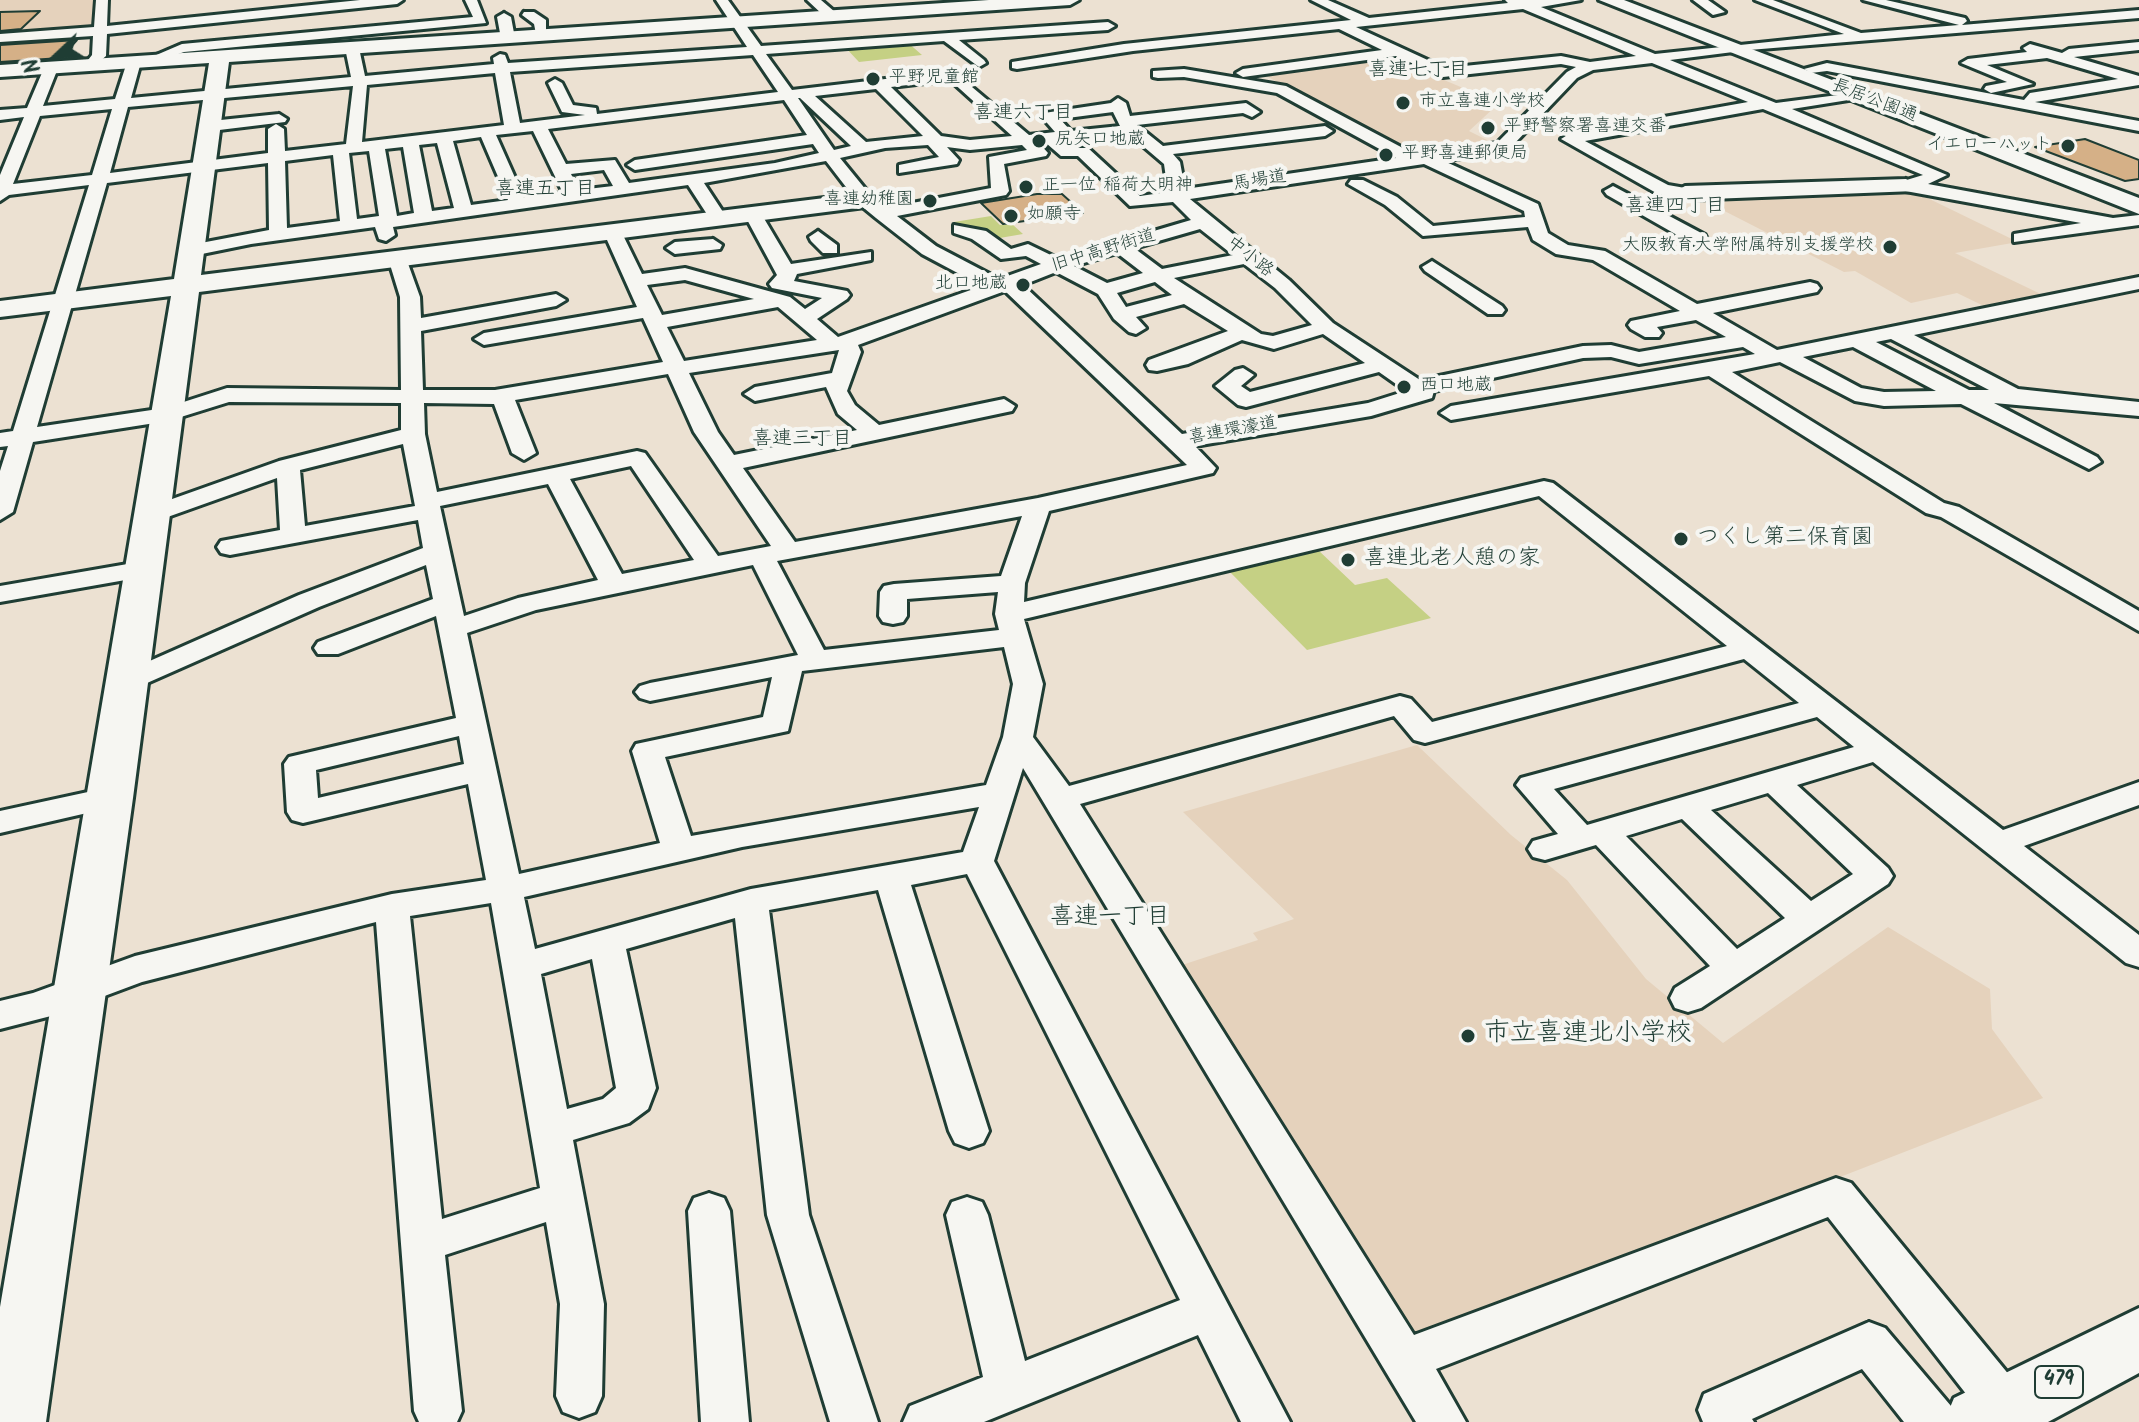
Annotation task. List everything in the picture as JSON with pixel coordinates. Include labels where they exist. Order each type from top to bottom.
[{"type":"highway","name":"479","points":[[1995,1418],[2139,1339]]},
{"type":"highway","points":[[1995,1418],[2139,1349]]},
{"type":"street","points":[[93,63],[101,31],[102,0]]},
{"type":"street","points":[[0,38],[101,31],[397,0]]},
{"type":"street","points":[[161,56],[182,48],[481,20],[471,0]]},
{"type":"street","points":[[722,0],[762,57],[796,95],[862,147]]},
{"type":"street","points":[[0,69],[736,20],[820,6],[1011,0]]},
{"type":"street","points":[[0,69],[352,48],[505,25],[541,31],[1070,0]]},
{"type":"street","points":[[1317,0],[1369,23]]},
{"type":"street","points":[[1511,0],[1939,175],[1906,186]]},
{"type":"street","points":[[1030,65],[1125,49],[1575,0]]},
{"type":"street","name":"長居公園通","points":[[1608,0],[1811,69],[2139,197]]},
{"type":"street","name":"長居公園通","points":[[1628,0],[1856,95],[2139,207]]},
{"type":"street","points":[[1699,0],[1718,12]]},
{"type":"street","points":[[1761,0],[1863,37]]},
{"type":"street","points":[[1869,0],[1981,29]]},
{"type":"street","points":[[2108,3],[2139,13]]},
{"type":"street","points":[[1099,13],[1125,49],[1158,75],[1184,73],[1265,85],[1293,93],[1418,158],[1532,208],[1540,236],[1563,250],[1598,255],[1747,340],[1855,394],[1884,399],[2017,396],[2139,409]]},
{"type":"street","points":[[1343,26],[1443,73],[1561,60],[1590,66],[1741,46],[1981,29],[2139,13]]},
{"type":"street","points":[[529,15],[541,23],[541,31]]},
{"type":"street","points":[[213,110],[260,90],[500,63],[851,57],[839,45],[1108,26]]},
{"type":"street","points":[[1965,29],[2138,80]]},
{"type":"street","points":[[2139,36],[2122,38],[2139,45]]},
{"type":"street","points":[[948,38],[979,63]]},
{"type":"street","points":[[1965,93],[2026,84],[1968,63],[2139,45]]},
{"type":"street","points":[[349,225],[347,150],[361,91],[352,48]]},
{"type":"street","points":[[260,90],[265,60],[295,57],[297,51]]},
{"type":"street","points":[[1209,77],[1395,52]]},
{"type":"street","points":[[13,1422],[78,990],[111,798],[220,56]]},
{"type":"street","points":[[0,512],[10,438],[64,301],[134,62]]},
{"type":"street","points":[[500,63],[513,129]]},
{"type":"street","points":[[1418,158],[1506,146],[1572,75],[1590,66]]},
{"type":"street","points":[[1811,69],[1827,67],[2139,126]]},
{"type":"street","points":[[1,193],[36,112],[51,68]]},
{"type":"street","points":[[555,83],[567,109],[590,110],[796,95],[953,75],[1040,153],[993,164],[1000,191],[874,207],[718,218],[674,243]]},
{"type":"street","points":[[2008,101],[2138,80]]},
{"type":"street","points":[[0,309],[64,301],[190,267],[278,235],[424,218],[775,168],[951,160],[880,85]]},
{"type":"street","name":"喜連環濠道","points":[[796,95],[836,164],[874,207],[929,250],[1018,290],[1179,442],[1371,409],[1420,391],[1583,352],[1611,351],[1639,358],[1747,340]]},
{"type":"street","points":[[1856,95],[1771,105],[1569,139],[1664,190],[1685,193],[1906,186],[2114,224]]},
{"type":"street","points":[[1058,137],[1049,116],[1216,113],[1249,110],[1242,105],[1271,99]]},
{"type":"street","points":[[0,115],[121,103],[213,110],[277,124],[278,235]]},
{"type":"street","points":[[1,193],[539,126],[590,110]]},
{"type":"street","points":[[801,177],[836,164],[862,147],[934,140],[970,145],[1058,137],[1123,115]]},
{"type":"street","points":[[1123,115],[1172,162],[1177,196]]},
{"type":"street","points":[[539,126],[574,197]]},
{"type":"street","points":[[1161,151],[1239,154],[1325,131]]},
{"type":"street","points":[[487,132],[518,204]]},
{"type":"street","name":"馬場道","points":[[1058,137],[1067,153],[1082,151],[1136,202],[1418,158]]},
{"type":"street","points":[[444,138],[464,212]]},
{"type":"street","points":[[648,187],[631,158],[819,138]]},
{"type":"street","points":[[410,142],[424,218]]},
{"type":"street","points":[[376,146],[389,219],[384,222]]},
{"type":"street","points":[[1239,154],[1272,180]]},
{"type":"street","points":[[1383,162],[1400,170],[1357,184],[1391,201],[1429,232],[1536,221]]},
{"type":"street","points":[[561,170],[609,164],[624,190]]},
{"type":"street","points":[[694,181],[718,218]]},
{"type":"street","points":[[1613,191],[1698,239]]},
{"type":"street","name":"中小路","points":[[1177,196],[1326,327],[1420,391]]},
{"type":"street","points":[[753,214],[770,238],[788,276],[779,284],[840,295],[803,319]]},
{"type":"street","points":[[2021,238],[2139,220]]},
{"type":"street","points":[[384,222],[394,259],[410,297],[413,434],[521,966],[582,1304],[579,1396]]},
{"type":"street","name":"旧中高野街道","points":[[10,438],[168,414],[227,395],[410,399],[502,396],[841,344],[1058,265],[1203,222]]},
{"type":"street","points":[[960,229],[979,235],[1008,255],[1028,250],[1105,290],[1129,322],[1187,297]]},
{"type":"street","points":[[190,267],[394,259],[612,231],[674,243],[713,245]]},
{"type":"street","points":[[612,231],[675,368],[774,553],[802,663],[777,724],[647,751],[679,850]]},
{"type":"street","points":[[774,252],[824,244]]},
{"type":"street","points":[[1119,246],[1187,297],[1242,332],[1274,343],[1326,327]]},
{"type":"street","points":[[784,271],[864,256]]},
{"type":"street","points":[[1105,290],[1159,275],[1249,257]]},
{"type":"street","points":[[1432,267],[1492,309],[1467,311],[1497,333]]},
{"type":"street","points":[[634,281],[685,274],[783,301],[794,307],[803,319],[850,352],[836,391],[846,409],[872,431]]},
{"type":"street","points":[[1451,413],[1713,369],[2138,284]]},
{"type":"street","points":[[1652,333],[1638,325],[1810,288]]},
{"type":"street","points":[[412,326],[556,300]]},
{"type":"street","points":[[484,339],[783,301]]},
{"type":"street","points":[[1157,365],[1180,359],[1242,332]]},
{"type":"street","points":[[1893,332],[2017,396]]},
{"type":"street","points":[[1855,340],[2089,462]]},
{"type":"street","points":[[1221,342],[1207,360],[1243,375],[1226,386],[1246,400],[1381,365]]},
{"type":"street","points":[[1713,369],[1935,508],[1950,512],[2139,623]]},
{"type":"street","points":[[755,394],[841,378]]},
{"type":"street","points":[[502,396],[524,453]]},
{"type":"street","points":[[726,464],[872,431],[1004,406]]},
{"type":"street","points":[[153,514],[288,466],[413,434]]},
{"type":"street","points":[[328,648],[448,616],[528,604],[711,565],[1038,506],[1204,468],[1179,442]]},
{"type":"street","points":[[230,547],[637,458],[711,565]]},
{"type":"street","points":[[288,466],[293,535]]},
{"type":"street","points":[[555,475],[614,584]]},
{"type":"street","points":[[650,692],[1012,626],[1544,488],[2139,954]]},
{"type":"street","points":[[1038,506],[1012,583],[1012,626],[1028,684],[1018,737],[996,794],[977,861],[1266,1422]]},
{"type":"street","points":[[128,681],[309,601],[436,552]]},
{"type":"street","points":[[0,594],[145,569]]},
{"type":"street","points":[[893,616],[894,592],[1012,583]]},
{"type":"street","points":[[1061,799],[1400,705],[1425,733],[1749,649]]},
{"type":"street","points":[[1734,968],[1592,835],[1532,785],[1822,706]]},
{"type":"street","points":[[470,724],[300,764],[303,812],[479,771]]},
{"type":"street","points":[[1018,737],[1061,799],[1442,1422]]},
{"type":"street","points":[[1545,849],[1878,750]]},
{"type":"street","points":[[1688,998],[1876,876],[1774,781]]},
{"type":"street","points":[[1997,844],[2139,793]]},
{"type":"street","points":[[0,1015],[135,970],[392,906],[504,889],[742,836],[996,794]]},
{"type":"street","points":[[0,822],[111,798]]},
{"type":"street","points":[[1688,807],[1809,920]]},
{"type":"street","points":[[521,966],[751,901],[977,861]]},
{"type":"street","points":[[891,876],[969,1131]]},
{"type":"street","points":[[751,901],[788,1215],[854,1422]]},
{"type":"street","points":[[392,906],[438,1411]]},
{"type":"street","points":[[550,1130],[615,1112],[634,1098],[636,1088],[607,942]]},
{"type":"street","points":[[1404,1360],[1836,1196],[1995,1418]]},
{"type":"street","points":[[425,1243],[561,1199]]},
{"type":"street","points":[[709,1211],[725,1422]]},
{"type":"street","points":[[967,1215],[1009,1388]]},
{"type":"street","points":[[927,1422],[1208,1310]]},
{"type":"street","points":[[1730,1422],[1721,1410],[1869,1343],[1934,1422]]},
{"type":"shaded area","points":[[0,0],[97,0],[92,30],[0,36]]},
{"type":"shaded area","name":"市立喜連小学校","points":[[1387,56],[1494,101],[1496,106],[1469,131],[1495,144],[1428,153],[1406,152],[1259,72]]},
{"type":"shaded area","name":"大阪教育大学附属特別支援学校","points":[[1911,190],[2018,242],[1955,253],[2047,297],[1986,307],[1957,293],[1911,303],[1855,271],[1844,272],[1697,197]]},
{"type":"shaded area","name":"市立喜連北小学校","points":[[1417,745],[1511,835],[1567,880],[1646,979],[1723,1043],[1888,927],[1990,989],[1992,1029],[2043,1098],[1429,1337],[1405,1330],[1179,966],[1258,940],[1253,933],[1294,919],[1183,812]]},
{"type":"green space","points":[[906,41],[922,55],[859,62],[844,46]]},
{"type":"green space","points":[[991,216],[1000,225],[1012,224],[1023,234],[988,240],[954,222]]},
{"type":"green space","points":[[1317,549],[1355,585],[1387,578],[1431,618],[1307,650],[1228,570]]},
{"type":"building","points":[[40,11],[21,29],[0,31],[0,12]]},
{"type":"building","points":[[77,40],[61,58],[0,62],[0,45]]},
{"type":"building","points":[[2085,139],[2139,160],[2139,179],[2125,181],[2035,147]]},
{"type":"building","points":[[1037,194],[1062,194],[1083,213],[1003,224],[981,203]]},
{"type":"place","name":"平野児童館","points":[[873,79]]},
{"type":"place","name":"市立喜連小学校","points":[[1403,103]]},
{"type":"place","name":"平野警察署喜連交番","points":[[1488,128]]},
{"type":"place","name":"尻矢口地蔵","points":[[1039,141]]},
{"type":"place","name":"イエローハット","points":[[2068,146]]},
{"type":"place","name":"平野喜連郵便局","points":[[1386,155]]},
{"type":"place","name":"正一位 稲荷大明神","points":[[1026,187]]},
{"type":"place","name":"喜連幼稚園","points":[[930,201]]},
{"type":"place","name":"如願寺","points":[[1011,216]]},
{"type":"place","name":"大阪教育大学附属特別支援学校","points":[[1890,247]]},
{"type":"place","name":"北口地蔵","points":[[1023,285]]},
{"type":"place","name":"西口地蔵","points":[[1404,387]]},
{"type":"place","name":"つくし第二保育園","points":[[1681,539]]},
{"type":"place","name":"喜連北老人憩の家","points":[[1348,560]]},
{"type":"place","name":"市立喜連北小学校","points":[[1468,1036]]},
{"type":"district","name":"喜連七丁目","points":[[1418,72]]},
{"type":"district","name":"喜連六丁目","points":[[1023,115]]},
{"type":"district","name":"喜連五丁目","points":[[545,191]]},
{"type":"district","name":"喜連四丁目","points":[[1675,208]]},
{"type":"district","name":"喜連三丁目","points":[[802,441]]},
{"type":"district","name":"喜連一丁目","points":[[1110,919]]}]
